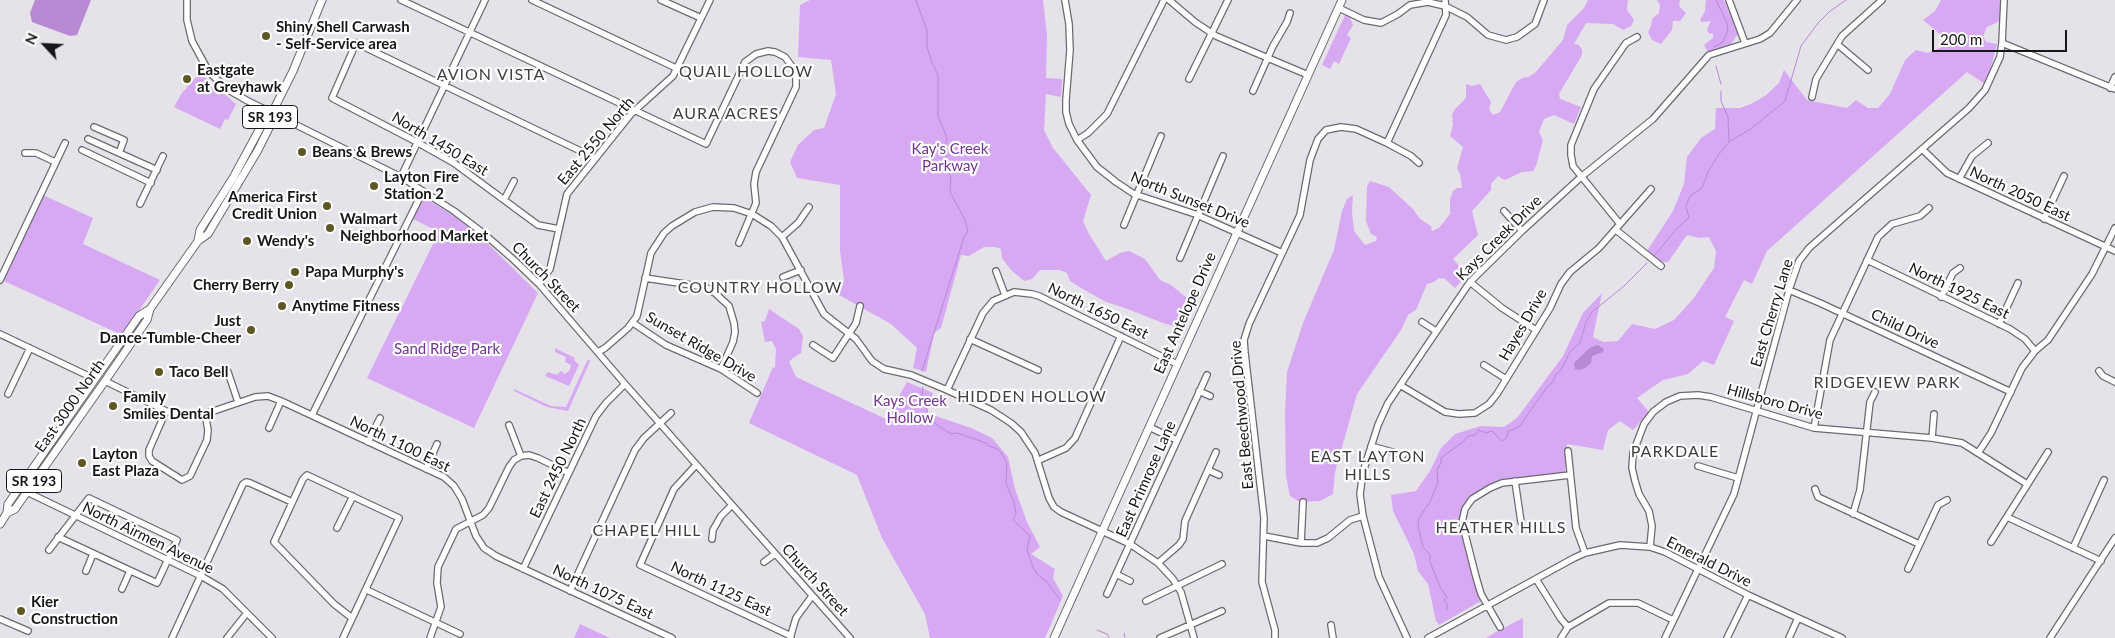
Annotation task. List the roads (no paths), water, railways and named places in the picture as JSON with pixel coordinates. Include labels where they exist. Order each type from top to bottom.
[{"type":"main road","name":"East 3000 North","points":[[0,524],[7,513],[8,504],[139,316],[147,311],[198,241],[208,234],[223,210],[272,122],[272,115],[293,71],[322,0]]},
{"type":"main road","name":"East Antelope Drive","points":[[1054,638],[1342,0]]},
{"type":"main road","name":"East 3000 North","points":[[7,513],[15,509],[105,381],[147,320],[147,311]]},
{"type":"main road","points":[[53,454],[56,444],[95,387],[95,379]]},
{"type":"street","name":"Church Street","points":[[187,0],[187,20],[192,41],[209,72],[227,89],[272,115],[401,177],[484,233],[539,284],[659,423],[850,638]]},
{"type":"street","points":[[401,0],[706,144],[745,62],[756,54],[768,51],[780,54],[789,61],[796,72],[796,87],[756,172],[754,184],[756,203],[739,243]]},
{"type":"street","points":[[401,177],[485,0]]},
{"type":"street","points":[[532,0],[678,69]]},
{"type":"street","points":[[661,0],[701,18]]},
{"type":"street","name":"East 2550 North","points":[[539,284],[550,269],[567,194],[635,110],[667,82],[678,69],[710,0]]},
{"type":"street","name":"North Sunset Drive","points":[[1065,0],[1069,24],[1070,50],[1066,112],[1069,124],[1077,140],[1097,166],[1116,182],[1137,195],[1199,215],[1282,253]]},
{"type":"street","points":[[1077,140],[1088,133],[1107,114],[1164,0]]},
{"type":"street","points":[[1169,0],[1212,33],[1308,75]]},
{"type":"street","points":[[1189,80],[1228,0]]},
{"type":"street","points":[[1339,8],[1364,20],[1381,22],[1398,14],[1410,5],[1428,2],[1445,3],[1467,17],[1488,35],[1506,40],[1517,38],[1535,24],[1544,0]]},
{"type":"street","points":[[1729,0],[1745,43]]},
{"type":"street","name":"Kays Creek Drive","points":[[1407,638],[1379,577],[1363,516],[1360,494],[1363,472],[1381,418],[1400,385],[1470,282],[1522,231],[1581,177],[1653,119],[1709,55],[1770,33],[1797,0]]},
{"type":"street","points":[[1812,97],[1816,79],[1842,36],[1882,0]]},
{"type":"street","name":"East Cherry Lane","points":[[1665,638],[1724,517],[1738,478],[1794,271],[1803,254],[1969,108],[1985,90],[1996,69],[2002,43],[2004,0]]},
{"type":"street","points":[[1419,163],[1387,142],[1446,14],[1445,3]]},
{"type":"street","points":[[1253,91],[1268,57],[1287,22],[1290,12]]},
{"type":"street","points":[[1620,224],[1573,166],[1570,155],[1571,145],[1594,89],[1626,43],[1637,37]]},
{"type":"street","name":"North 1450 East","points":[[445,86],[356,43],[332,98],[418,142],[454,164],[524,217],[538,225],[559,229]]},
{"type":"street","points":[[2002,43],[2112,89],[2115,77]]},
{"type":"street","points":[[1837,44],[1868,70]]},
{"type":"street","points":[[445,86],[595,158]]},
{"type":"street","points":[[94,127],[124,140],[119,153]]},
{"type":"street","name":"East Beechwood Drive","points":[[1276,638],[1262,582],[1264,518],[1244,340],[1249,324],[1300,215],[1307,172],[1318,139],[1326,130],[1341,127],[1356,129],[1387,142]]},
{"type":"street","points":[[1124,225],[1161,136]]},
{"type":"street","points":[[88,139],[157,170]]},
{"type":"street","points":[[0,280],[65,143]]},
{"type":"street","points":[[1959,179],[1972,156],[1988,143]]},
{"type":"street","name":"North 2050 East","points":[[1922,149],[1940,168],[1959,179],[2115,251]]},
{"type":"street","points":[[82,150],[151,183]]},
{"type":"street","points":[[25,153],[36,153],[56,162]]},
{"type":"street","points":[[140,204],[163,156]]},
{"type":"street","points":[[1180,258],[1223,156]]},
{"type":"street","points":[[2044,219],[2064,176]]},
{"type":"street","points":[[504,200],[514,181]]},
{"type":"street","name":"Hayes Drive","points":[[1400,385],[1438,409],[1459,414],[1475,413],[1489,404],[1550,308],[1560,284],[1570,272],[1600,248],[1651,189]]},
{"type":"street","points":[[312,415],[423,191]]},
{"type":"street","points":[[598,352],[634,322],[640,308],[651,254],[657,242],[672,226],[688,216],[713,207],[734,208],[752,214],[771,226],[782,237],[824,314],[850,334],[859,343],[867,356],[878,366],[892,371],[911,374],[990,410],[1011,423],[1029,443],[1039,460],[1049,498],[1054,507],[1130,544],[1158,563],[1178,586],[1194,638]]},
{"type":"street","points":[[782,237],[798,223],[809,207]]},
{"type":"street","points":[[1814,428],[1830,340],[1878,237],[1884,229],[1892,224],[1920,216],[1929,208]]},
{"type":"street","points":[[1504,211],[1522,231]]},
{"type":"street","points":[[1978,453],[1991,433],[2022,368],[2048,340],[2092,274],[2115,228]]},
{"type":"street","points":[[1616,230],[1661,266]]},
{"type":"street","name":"North 1925 East","points":[[1867,260],[1999,324],[2025,339],[2036,351]]},
{"type":"street","points":[[1941,297],[1953,273],[1960,268]]},
{"type":"street","points":[[783,277],[801,270]]},
{"type":"street","points":[[947,390],[978,320],[988,306],[1004,296],[996,271]]},
{"type":"street","points":[[645,278],[705,287],[716,293],[729,306],[735,332],[730,351],[721,369]]},
{"type":"street","points":[[1470,282],[1502,308],[1536,330]]},
{"type":"street","points":[[1999,324],[2018,283]]},
{"type":"street","name":"Child Drive","points":[[1789,290],[2011,392]]},
{"type":"street","name":"North 1650 East","points":[[1004,296],[1014,292],[1032,294],[1177,364]]},
{"type":"street","points":[[813,344],[834,358],[858,318],[860,306]]},
{"type":"street","name":"Sunset Ridge Drive","points":[[634,322],[666,345],[721,369],[757,393]]},
{"type":"street","points":[[1422,322],[1436,330]]},
{"type":"street","points":[[0,334],[95,379]]},
{"type":"street","points":[[1039,460],[1066,448],[1075,438],[1121,336]]},
{"type":"street","points":[[970,339],[1038,370]]},
{"type":"street","points":[[8,394],[30,348]]},
{"type":"street","points":[[1484,365],[1506,379]]},
{"type":"street","points":[[2099,371],[2103,376],[2115,382]]},
{"type":"street","points":[[228,372],[238,402]]},
{"type":"street","name":"East Primrose Lane","points":[[1107,594],[1207,375]]},
{"type":"street","name":"North 1100 East","points":[[105,381],[166,411],[185,416],[205,414],[254,397],[268,396],[281,401],[444,477],[454,486],[462,499],[469,521],[484,548],[523,569]]},
{"type":"street","name":"East 2450 North","points":[[523,569],[596,416],[625,384]]},
{"type":"street","points":[[1199,391],[1210,396]]},
{"type":"street","points":[[1853,514],[1860,490],[1870,402],[1875,392]]},
{"type":"street","name":"Hillsboro Drive","points":[[1650,547],[1652,526],[1649,511],[1639,494],[1632,468],[1636,440],[1653,412],[1666,402],[1680,396],[1711,396],[1756,412],[1814,428],[1932,438],[1962,443],[2027,484]]},
{"type":"street","points":[[269,428],[281,401]]},
{"type":"street","points":[[166,411],[149,450],[149,456],[179,479],[186,480],[190,476],[207,440],[208,430],[205,414]]},
{"type":"street","points":[[570,591],[635,450],[644,438],[671,413]]},
{"type":"street","points":[[1932,438],[1934,414]]},
{"type":"street","points":[[368,442],[380,418]]},
{"type":"street","points":[[509,425],[521,456]]},
{"type":"street","points":[[1149,427],[1177,440]]},
{"type":"street","points":[[426,469],[437,444]]},
{"type":"street","points":[[1371,446],[1403,455]]},
{"type":"street","points":[[1568,451],[1576,528],[1585,553]]},
{"type":"street","points":[[1158,563],[1183,539],[1185,522],[1216,452]]},
{"type":"street","points":[[1991,542],[2048,452]]},
{"type":"street","points":[[430,638],[437,623],[441,607],[437,574],[441,558],[456,529],[469,521],[483,516],[489,508],[514,460],[521,456],[529,455],[569,473]]},
{"type":"street","name":"North 1125 East","points":[[696,465],[674,489],[640,565],[791,637]]},
{"type":"street","points":[[1698,466],[1738,478]]},
{"type":"street","points":[[1208,470],[1219,475]]},
{"type":"street","points":[[343,638],[399,518],[311,476],[305,476],[274,542],[334,604],[352,618]]},
{"type":"street","points":[[1500,627],[1487,605],[1479,585],[1462,522],[1465,509],[1472,500],[1490,488],[1515,481],[1570,476]]},
{"type":"street","points":[[2073,548],[2104,480]]},
{"type":"street","points":[[1515,481],[1521,522]]},
{"type":"street","points":[[172,638],[244,484],[246,482],[292,502]]},
{"type":"street","points":[[1815,489],[1818,497],[1919,544]]},
{"type":"street","name":"North Airmen Avenue","points":[[27,492],[201,576],[223,589],[272,638]]},
{"type":"street","points":[[337,528],[353,496]]},
{"type":"street","points":[[49,550],[58,538],[89,498],[177,540],[157,583],[58,538]]},
{"type":"street","points":[[1908,569],[1938,505],[1947,500]]},
{"type":"street","points":[[1302,543],[1303,502]]},
{"type":"street","points":[[712,539],[713,530],[720,516],[732,505]]},
{"type":"street","points":[[1264,536],[1302,543],[1317,543],[1328,538],[1350,520],[1363,516]]},
{"type":"street","points":[[2007,517],[2101,561]]},
{"type":"street","points":[[2050,638],[2115,538]]},
{"type":"street","name":"Emerald Drive","points":[[1428,638],[1585,553],[1620,545],[1650,547],[1665,552],[1748,595],[1842,638]]},
{"type":"street","points":[[86,571],[93,554]]},
{"type":"street","points":[[764,562],[775,554]]},
{"type":"street","points":[[1146,601],[1222,564]]},
{"type":"street","name":"North 1075 East","points":[[523,569],[672,638]]},
{"type":"street","points":[[122,588],[130,571]]},
{"type":"street","points":[[1116,574],[1130,581]]},
{"type":"street","points":[[1536,579],[1556,613],[1568,627]]},
{"type":"street","points":[[366,590],[460,634]]},
{"type":"street","points":[[1727,638],[1748,595]]},
{"type":"street","points":[[791,637],[796,618],[812,596]]},
{"type":"street","points":[[1561,638],[1568,627],[1608,603],[1638,603],[1673,620]]},
{"type":"street","points":[[1160,638],[1222,611]]},
{"type":"street","points":[[227,638],[247,613]]},
{"type":"street","points":[[1789,638],[1798,618]]},
{"type":"street","points":[[0,619],[28,631]]},
{"type":"street","points":[[1331,625],[1333,638]]},
{"type":"waterway","points":[[916,0],[927,31],[927,47],[938,75],[938,116],[947,138],[945,148],[951,177],[950,192],[965,220],[968,231],[964,237],[922,371]]},
{"type":"waterway","points":[[1714,47],[1723,42],[1728,30],[1727,23],[1716,0]]},
{"type":"waterway","points":[[1655,255],[1678,227],[1689,218],[1686,206],[1690,196],[1702,188],[1709,170],[1729,142],[1752,128],[1785,101],[1801,46],[1818,23],[1829,12],[1846,0]]},
{"type":"waterway","points":[[1716,66],[1721,84]]},
{"type":"waterway","points":[[1721,91],[1721,101],[1728,117],[1729,142]]},
{"type":"waterway","points":[[1447,610],[1447,604],[1444,600],[1447,597],[1441,589],[1430,562],[1430,555],[1423,547],[1418,526],[1419,518],[1430,502],[1438,482],[1437,470],[1441,463],[1441,458],[1468,436],[1475,435],[1479,430],[1486,433],[1492,431],[1502,441],[1507,437],[1508,431],[1519,427],[1547,387],[1553,382],[1570,352],[1580,343],[1586,322],[1592,312],[1624,286],[1647,263]]},
{"type":"waterway","points":[[923,387],[922,396],[929,416],[937,425],[951,434],[957,433],[986,443],[998,449],[1004,457],[1007,464],[1006,484],[1014,502],[1016,514],[1013,520],[1030,536],[1027,550],[1037,574],[1047,582],[1060,600]]},
{"type":"waterway","points":[[1097,630],[1107,634],[1109,638]]},
{"type":"waterway","points":[[1124,633],[1125,638]]},
{"type":"place","name":"Shiny Shell Carwash - Self-Service area","points":[[266,36]]},
{"type":"place","name":"Eastgate at Greyhawk","points":[[187,79]]},
{"type":"place","name":"Beans & Brews","points":[[302,152]]},
{"type":"place","name":"Layton Fire Station 2","points":[[374,186]]},
{"type":"place","name":"America First Credit Union","points":[[327,206]]},
{"type":"place","name":"Walmart Neighborhood Market","points":[[330,228]]},
{"type":"place","name":"Wendy's","points":[[247,241]]},
{"type":"place","name":"Papa Murphy's","points":[[295,272]]},
{"type":"place","name":"Cherry Berry","points":[[289,285]]},
{"type":"place","name":"Anytime Fitness","points":[[282,306]]},
{"type":"place","name":"Just Dance-Tumble-Cheer","points":[[251,330]]},
{"type":"place","name":"Taco Bell","points":[[159,372]]},
{"type":"place","name":"Family Smiles Dental","points":[[113,406]]},
{"type":"place","name":"Layton East Plaza","points":[[82,463]]},
{"type":"place","name":"Kier Construction","points":[[21,611]]},
{"type":"district","name":"QUAIL HOLLOW","points":[[746,72]]},
{"type":"district","name":"AVION VISTA","points":[[491,75]]},
{"type":"district","name":"AURA ACRES","points":[[726,114]]},
{"type":"district","name":"COUNTRY HOLLOW","points":[[760,288]]},
{"type":"district","name":"RIDGEVIEW PARK","points":[[1887,383]]},
{"type":"district","name":"HIDDEN HOLLOW","points":[[1032,397]]},
{"type":"district","name":"PARKDALE","points":[[1675,452]]},
{"type":"district","name":"EAST LAYTON HILLS","points":[[1368,466]]},
{"type":"district","name":"HEATHER HILLS","points":[[1501,528]]},
{"type":"district","name":"CHAPEL HILL","points":[[647,531]]},
{"type":"park label","name":"Kay's Creek Parkway","points":[[950,158]]},
{"type":"park label","name":"Sand Ridge Park","points":[[447,349]]},
{"type":"park label","name":"Kays Creek Hollow","points":[[910,410]]}]
